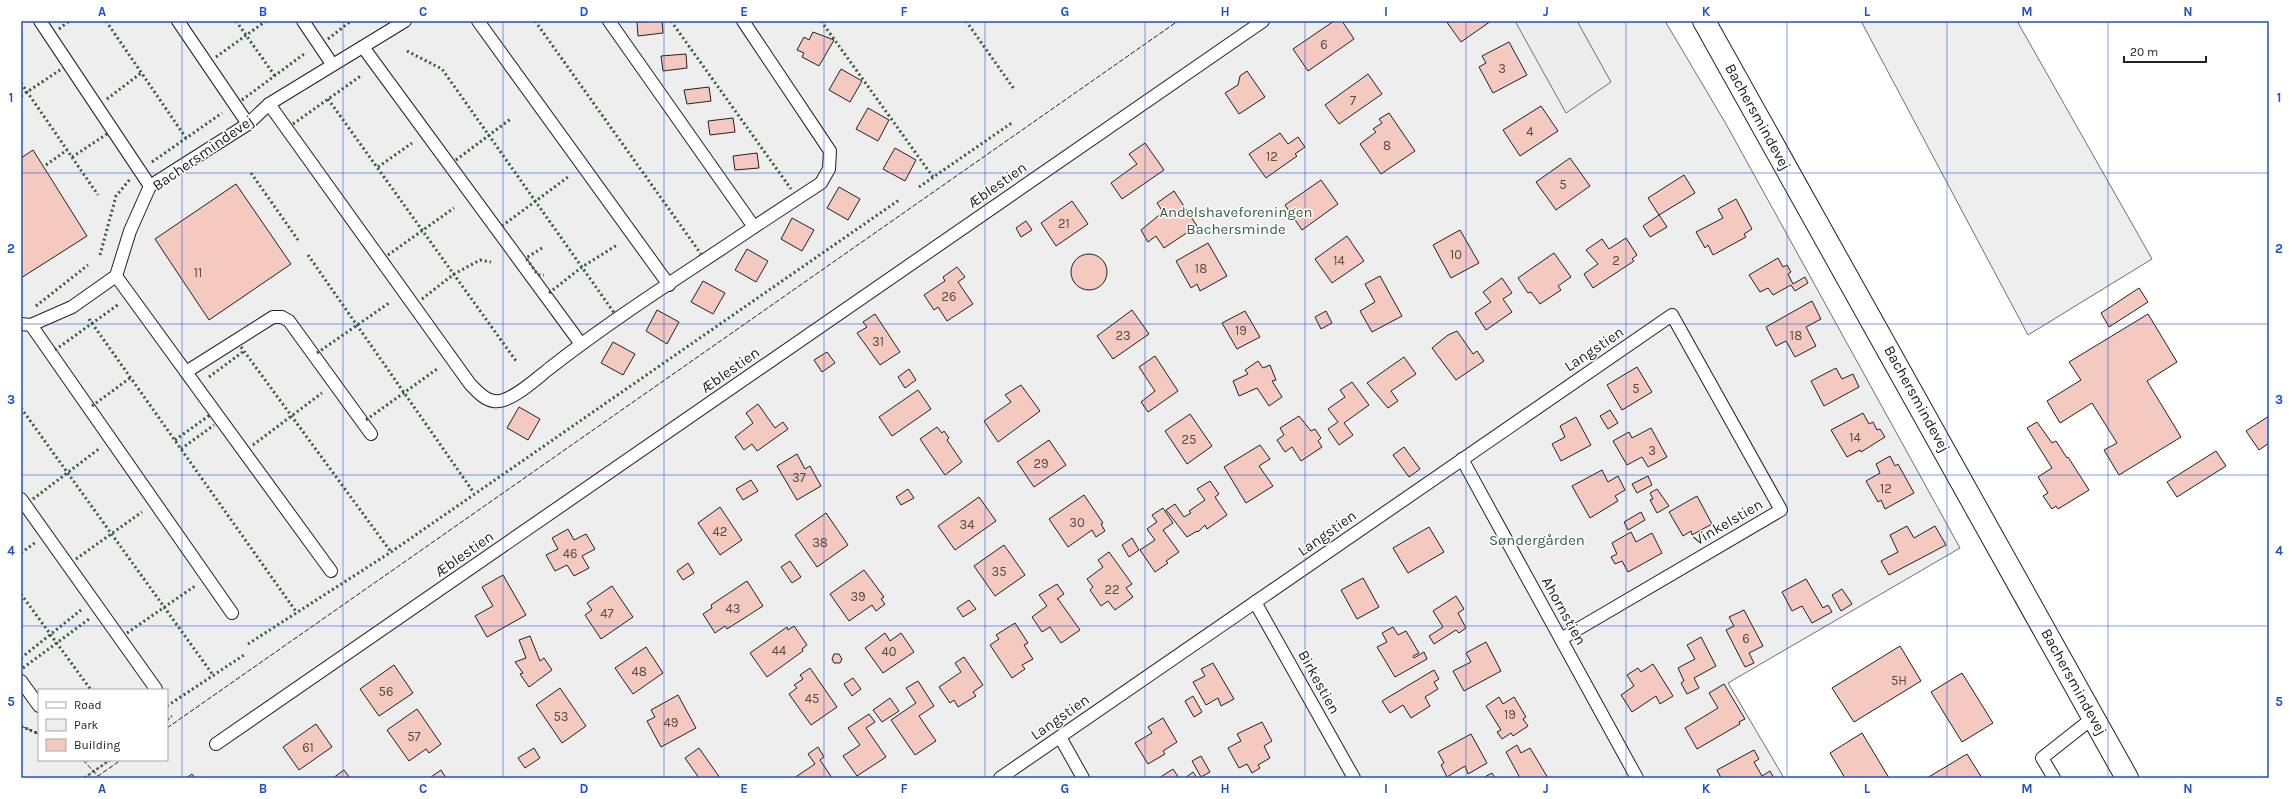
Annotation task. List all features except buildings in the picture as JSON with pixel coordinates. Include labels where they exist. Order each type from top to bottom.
[{"type":"street","name":"Bachersmindevej","points":[[1704,21],[2127,778]]},
{"type":"lane","points":[[40,21],[150,186]]},
{"type":"lane","points":[[178,21],[248,124]]},
{"type":"lane","points":[[303,21],[332,64]]},
{"type":"lane","name":"Bachersmindevej","points":[[116,276],[130,231],[150,186],[248,124],[269,104],[332,64],[405,21]]},
{"type":"lane","points":[[478,21],[668,285]]},
{"type":"lane","points":[[609,21],[754,227]]},
{"type":"lane","points":[[269,104],[442,346],[480,394],[494,401],[506,399],[581,344],[820,183],[829,169],[830,151],[744,21]]},
{"type":"lane","name":"Æblestien","points":[[216,744],[1263,21]]},
{"type":"lane","points":[[363,47],[581,344]]},
{"type":"lane","points":[[232,613],[26,325],[72,307],[116,276],[331,571]]},
{"type":"lane","name":"Langstien","points":[[1000,778],[1672,315]]},
{"type":"lane","name":"Vinkelstien","points":[[1561,639],[1781,510],[1672,315]]},
{"type":"lane","points":[[186,372],[259,324],[273,317],[282,317],[289,321],[371,434]]},
{"type":"lane","name":"Ahornstien","points":[[1462,459],[1637,778]]},
{"type":"lane","points":[[21,499],[156,689]]},
{"type":"lane","name":"Birkestien","points":[[1255,602],[1354,778]]},
{"type":"lane","points":[[21,681],[38,705]]},
{"type":"lane","points":[[2054,778],[2042,758],[2094,717]]},
{"type":"lane","points":[[1060,738],[1083,778]]},
{"type":"path","points":[[168,719],[172,716]]},
{"type":"path","points":[[84,778],[109,761]]},
{"type":"green space","points":[[21,21],[1665,21],[1726,124],[1960,548],[1728,683],[1784,778],[21,778]]},
{"type":"green space","points":[[1861,21],[2017,21],[2152,259],[2028,335]]},
{"type":"shaded area","points":[[1515,21],[1577,21],[1611,82],[1566,113]]},
{"type":"hedge","points":[[59,29],[69,21]]},
{"type":"hedge","points":[[106,21],[186,138]]},
{"type":"hedge","points":[[236,21],[275,76]]},
{"type":"hedge","points":[[216,57],[266,21]]},
{"type":"hedge","points":[[328,39],[351,21]]},
{"type":"hedge","points":[[535,21],[701,254]]},
{"type":"hedge","points":[[671,21],[791,189]]},
{"type":"hedge","points":[[821,21],[933,177]]},
{"type":"hedge","points":[[966,21],[1014,89]]},
{"type":"hedge","points":[[407,51],[442,69],[615,314]]},
{"type":"hedge","points":[[242,100],[304,54]]},
{"type":"hedge","points":[[21,96],[63,68]]},
{"type":"hedge","points":[[107,99],[141,73]]},
{"type":"hedge","points":[[293,124],[362,75]]},
{"type":"hedge","points":[[21,83],[98,195]]},
{"type":"hedge","points":[[328,99],[516,361]]},
{"type":"hedge","points":[[152,162],[222,113]]},
{"type":"hedge","points":[[456,160],[512,118]]},
{"type":"hedge","points":[[919,187],[1013,122]]},
{"type":"hedge","points":[[72,157],[107,134]]},
{"type":"hedge","points":[[378,167],[412,143]]},
{"type":"hedge","points":[[46,165],[67,150]]},
{"type":"hedge","points":[[251,173],[298,240]]},
{"type":"hedge","points":[[502,226],[568,177]]},
{"type":"hedge","points":[[100,255],[116,196],[131,178]]},
{"type":"hedge","points":[[248,644],[391,552],[899,200]]},
{"type":"hedge","points":[[388,255],[454,208]]},
{"type":"hedge","points":[[549,293],[582,267],[617,245]]},
{"type":"hedge","points":[[542,248],[526,258],[538,275],[544,275]]},
{"type":"hedge","points":[[308,255],[474,493]]},
{"type":"hedge","points":[[422,299],[454,274],[480,260],[491,262]]},
{"type":"hedge","points":[[36,306],[88,265]]},
{"type":"hedge","points":[[317,353],[389,303]]},
{"type":"hedge","points":[[55,350],[119,304]]},
{"type":"hedge","points":[[89,319],[297,613]]},
{"type":"hedge","points":[[241,347],[391,552]]},
{"type":"hedge","points":[[209,377],[244,351]]},
{"type":"hedge","points":[[366,420],[437,369]]},
{"type":"hedge","points":[[92,406],[130,378]]},
{"type":"hedge","points":[[253,445],[322,393]]},
{"type":"hedge","points":[[21,408],[213,675]]},
{"type":"hedge","points":[[175,440],[210,415]]},
{"type":"hedge","points":[[181,449],[214,425]]},
{"type":"hedge","points":[[33,499],[100,448]]},
{"type":"hedge","points":[[76,559],[142,512]]},
{"type":"hedge","points":[[21,553],[36,542]]},
{"type":"hedge","points":[[127,633],[195,586]]},
{"type":"hedge","points":[[21,594],[90,689]]},
{"type":"hedge","points":[[21,658],[81,610]]},
{"type":"hedge","points":[[23,668],[89,619]]},
{"type":"hedge","points":[[168,705],[244,655]]},
{"type":"hedge","points":[[21,726],[38,734]]},
{"type":"fence","points":[[168,727],[1178,21]]},
{"type":"fence","points":[[21,726],[38,734]]},
{"type":"fence","points":[[84,761],[98,776],[120,761]]},
{"type":"park label","name":"Andelshaveforeningen Bachersminde","points":[[1236,220]]},
{"type":"park label","name":"Søndergården","points":[[1537,540]]}]
